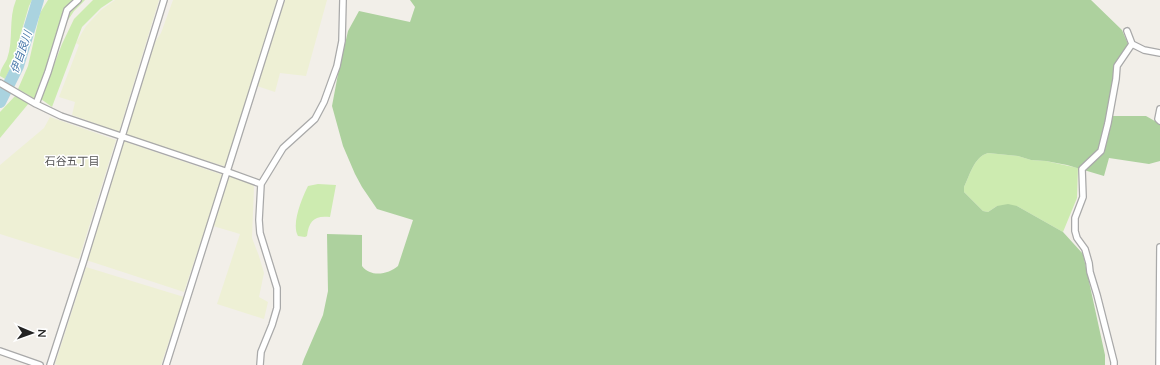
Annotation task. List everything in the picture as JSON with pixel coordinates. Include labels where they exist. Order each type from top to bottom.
[{"type":"street","points":[[34,103],[48,72],[67,10],[78,0]]},
{"type":"street","points":[[50,365],[164,0]]},
{"type":"street","points":[[166,365],[281,0]]},
{"type":"street","points":[[260,365],[261,352],[272,325],[278,301],[277,288],[260,233],[259,220],[261,184],[284,148],[315,120],[324,102],[337,66],[342,41],[343,0]]},
{"type":"street","points":[[1127,32],[1132,44],[1144,50],[1160,53]]},
{"type":"street","points":[[1114,365],[1085,249],[1075,231],[1075,218],[1083,197],[1082,169],[1102,151],[1116,79],[1117,66],[1132,44]]},
{"type":"street","points":[[0,83],[34,103],[61,116],[261,184]]},
{"type":"street","points":[[1160,109],[1158,119],[1160,121]]},
{"type":"street","points":[[1160,248],[1160,365]]},
{"type":"street","points":[[0,352],[40,365]]},
{"type":"green space","points":[[16,0],[32,0],[11,67],[5,79],[0,76],[0,74],[9,52],[12,15]]},
{"type":"green space","points":[[48,0],[85,0],[74,11],[62,29],[35,99],[18,89],[28,66],[40,13]]},
{"type":"green space","points":[[93,0],[113,0],[101,8],[82,27],[52,107],[41,99],[62,44],[74,19]]},
{"type":"green space","points":[[115,0],[159,0],[119,132],[72,115],[75,102],[59,97],[79,45],[76,43],[86,26],[101,10]]},
{"type":"green space","points":[[173,0],[279,0],[227,167],[128,137],[126,132],[155,42],[161,33]]},
{"type":"green space","points":[[285,0],[327,0],[306,76],[280,73],[275,92],[257,86]]},
{"type":"green space","points":[[410,0],[1091,0],[1122,30],[1128,44],[1114,82],[1107,116],[1146,116],[1160,124],[1160,161],[1149,164],[1109,158],[1104,176],[1067,165],[1031,160],[1018,156],[988,153],[979,158],[976,162],[964,187],[964,192],[983,211],[988,212],[997,206],[1008,204],[1017,206],[1063,232],[1083,254],[1105,355],[1105,365],[302,365],[323,315],[328,291],[327,234],[362,235],[362,266],[370,272],[380,274],[390,271],[398,266],[413,220],[377,209],[355,174],[343,146],[332,106],[348,31],[359,11],[410,22],[415,7]]},
{"type":"green space","points":[[16,95],[29,103],[0,138],[0,112]]},
{"type":"green space","points":[[50,117],[116,140],[79,259],[0,234],[0,165],[44,128]]},
{"type":"green space","points":[[123,141],[223,175],[184,292],[86,260]]},
{"type":"green space","points":[[988,153],[1018,156],[1031,160],[1046,161],[1078,168],[1077,198],[1063,232],[1017,206],[997,206],[988,212],[983,211],[964,192],[964,187],[976,162],[983,155]]},
{"type":"green space","points":[[229,176],[252,184],[254,187],[252,238],[264,273],[259,297],[268,302],[264,319],[217,304],[240,234],[213,226]]},
{"type":"green space","points":[[318,184],[336,185],[330,217],[316,218],[309,226],[307,236],[298,236],[296,225],[298,211],[303,197],[308,186]]},
{"type":"green space","points":[[86,267],[184,297],[161,365],[55,364]]},
{"type":"waterway","name":"伊自良川","points":[[0,102],[18,66],[38,0]]},
{"type":"district","name":"石谷五丁目","points":[[72,161]]}]
